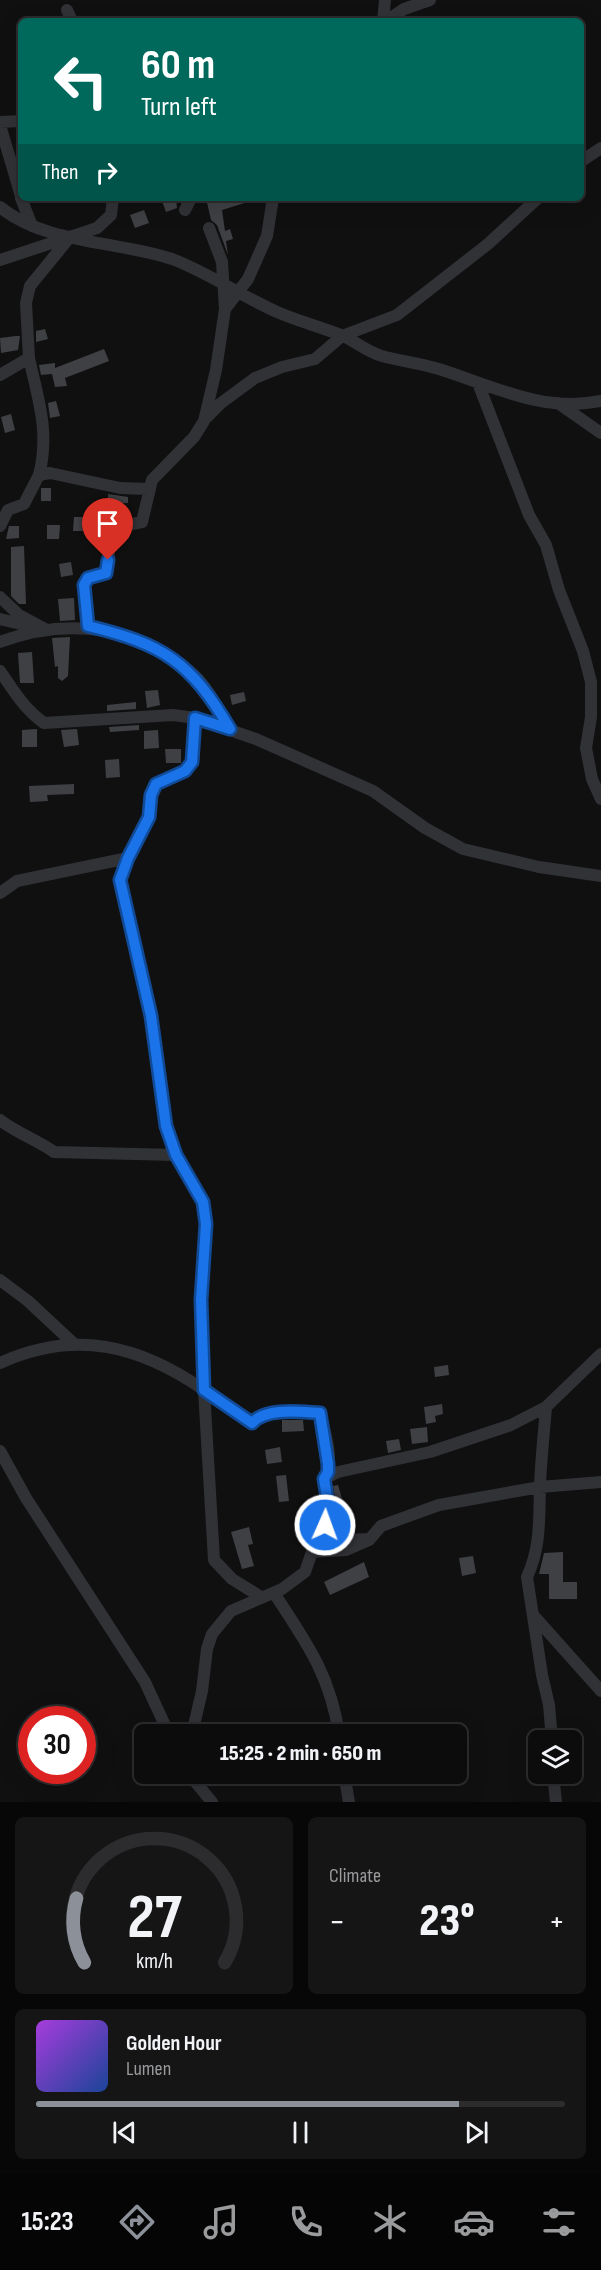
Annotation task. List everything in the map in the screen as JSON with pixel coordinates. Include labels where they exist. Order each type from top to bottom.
[{"type":"street","points":[[384,18],[385,0]]},
{"type":"street","points":[[389,18],[404,9],[430,0]]},
{"type":"street","points":[[18,121],[0,123],[18,186]]},
{"type":"street","points":[[584,159],[601,148]]},
{"type":"street","points":[[23,201],[32,226]]},
{"type":"street","points":[[0,260],[97,228],[111,215],[113,201]]},
{"type":"street","points":[[185,210],[190,201]]},
{"type":"street","points":[[225,309],[248,279],[269,231],[273,201]]},
{"type":"street","points":[[88,626],[84,585],[88,578],[106,573],[107,543],[113,533],[122,526],[142,522],[152,480],[194,437],[204,420],[221,403],[255,378],[282,367],[315,359],[342,336],[397,315],[488,244],[535,201]]},
{"type":"street","points":[[0,207],[32,226],[70,237],[143,250],[204,272],[238,293],[277,312],[342,336],[380,356],[438,369],[528,400],[557,403],[601,401]]},
{"type":"street","points":[[204,420],[216,370],[225,309],[222,262],[210,228]]},
{"type":"street","points":[[0,526],[8,510],[24,504],[39,475],[45,437],[38,390],[28,358],[26,303],[30,286],[70,237]]},
{"type":"street","points":[[0,375],[28,358]]},
{"type":"street","points":[[478,383],[529,515],[546,545],[559,590],[583,651],[591,682],[591,717],[586,748],[592,779],[601,799]]},
{"type":"street","points":[[557,403],[601,434]]},
{"type":"street","points":[[39,475],[50,473],[120,488],[149,489]]},
{"type":"street","points":[[0,597],[19,615],[47,630]]},
{"type":"street","points":[[0,619],[47,630]]},
{"type":"street","points":[[0,642],[29,631],[88,626],[125,635],[161,651],[194,675],[230,729]]},
{"type":"street","points":[[0,671],[24,706],[44,723],[173,715],[195,718],[230,729],[373,791],[425,828],[464,849],[539,867],[601,876]]},
{"type":"street","points":[[195,718],[192,762],[185,771],[156,784],[151,795],[149,817],[128,858],[120,880],[151,1016],[166,1126],[176,1155],[203,1202],[206,1224],[201,1300],[214,1560],[232,1580],[261,1597]]},
{"type":"street","points":[[0,893],[17,881],[128,858]]},
{"type":"street","points":[[0,1120],[18,1133],[38,1141],[54,1152],[176,1155]]},
{"type":"street","points":[[0,1280],[28,1300],[73,1343]]},
{"type":"street","points":[[0,1363],[35,1350],[73,1343],[104,1345],[137,1354],[173,1369],[252,1423],[257,1417],[273,1414],[320,1413],[328,1464],[328,1472],[324,1479],[329,1509],[321,1541],[312,1552],[306,1572],[274,1593],[231,1611],[212,1634],[207,1649],[202,1691],[194,1724]]},
{"type":"street","points":[[324,1479],[338,1472],[430,1452],[511,1425],[546,1407],[601,1354]]},
{"type":"street","points":[[546,1407],[540,1487],[540,1532],[534,1563],[527,1577],[551,1730]]},
{"type":"street","points":[[0,1451],[26,1498],[145,1682],[164,1724]]},
{"type":"street","points":[[312,1552],[346,1550],[369,1539],[381,1526],[439,1505],[540,1487],[601,1482]]},
{"type":"street","points":[[321,1541],[369,1539]]},
{"type":"street","points":[[274,1593],[307,1640],[330,1690],[337,1724]]},
{"type":"street","points":[[533,1614],[601,1691]]},
{"type":"street","points":[[197,1784],[212,1802]]},
{"type":"street","points":[[347,1784],[349,1802]]},
{"type":"street","points":[[554,1784],[556,1802]]},
{"type":"building","points":[[162,201],[176,201],[177,208],[166,212]]},
{"type":"building","points":[[207,201],[251,201],[222,210],[225,231],[230,229],[233,239],[226,241],[228,255],[217,225],[211,220]]},
{"type":"building","points":[[144,210],[149,223],[135,228],[130,215]]},
{"type":"building","points":[[45,329],[48,339],[36,342],[36,331]]},
{"type":"building","points":[[20,336],[18,350],[1,353],[0,338]]},
{"type":"building","points":[[104,349],[109,361],[65,378],[67,386],[55,387],[52,374],[41,375],[39,365],[55,363],[55,368]]},
{"type":"building","points":[[56,401],[60,416],[50,418],[48,403]]},
{"type":"building","points":[[11,414],[15,430],[5,433],[1,417]]},
{"type":"building","points":[[41,488],[51,488],[51,501],[41,501]]},
{"type":"building","points":[[108,494],[128,497],[128,503],[108,504]]},
{"type":"building","points":[[74,517],[92,517],[91,531],[73,531]]},
{"type":"building","points":[[47,525],[60,525],[59,539],[47,539]]},
{"type":"building","points":[[9,526],[19,526],[19,538],[6,539]]},
{"type":"building","points":[[24,546],[26,604],[19,604],[11,596],[11,547]]},
{"type":"building","points":[[71,562],[73,575],[61,577],[59,564]]},
{"type":"building","points":[[74,598],[75,620],[60,621],[58,599]]},
{"type":"building","points":[[70,637],[68,676],[62,681],[58,678],[58,666],[55,667],[52,638]]},
{"type":"building","points":[[32,652],[34,683],[20,683],[18,653]]},
{"type":"building","points":[[158,690],[160,705],[147,708],[145,691]]},
{"type":"building","points":[[244,692],[246,701],[232,705],[230,695]]},
{"type":"building","points":[[136,702],[136,709],[107,711],[107,705]]},
{"type":"building","points":[[139,725],[139,730],[110,732],[109,727]]},
{"type":"building","points":[[37,729],[37,747],[22,747],[22,730]]},
{"type":"building","points":[[77,729],[79,745],[64,747],[61,730]]},
{"type":"building","points":[[158,730],[159,748],[144,749],[144,731]]},
{"type":"building","points":[[165,749],[181,749],[181,763],[166,763]]},
{"type":"building","points":[[119,759],[120,777],[106,778],[105,760]]},
{"type":"building","points":[[74,784],[74,794],[47,795],[48,801],[30,802],[29,786]]},
{"type":"building","points":[[448,1365],[449,1375],[435,1377],[434,1367]]},
{"type":"building","points":[[442,1404],[443,1414],[435,1416],[436,1422],[426,1424],[424,1407]]},
{"type":"building","points":[[282,1420],[303,1420],[304,1431],[282,1432]]},
{"type":"building","points":[[427,1427],[428,1442],[412,1444],[410,1429]]},
{"type":"building","points":[[399,1439],[401,1450],[388,1453],[386,1441]]},
{"type":"building","points":[[280,1447],[282,1462],[267,1464],[265,1450]]},
{"type":"building","points":[[286,1475],[289,1501],[279,1502],[276,1476]]},
{"type":"building","points":[[338,1485],[347,1532],[340,1532],[338,1525],[333,1526],[337,1508],[333,1486]]},
{"type":"building","points":[[249,1527],[253,1544],[248,1545],[254,1566],[242,1569],[231,1532]]},
{"type":"building","points":[[563,1552],[563,1582],[577,1582],[577,1599],[549,1599],[549,1574],[539,1574],[544,1553]]},
{"type":"building","points":[[473,1556],[476,1573],[462,1576],[459,1558]]},
{"type":"building","points":[[364,1562],[369,1577],[330,1595],[324,1582]]},
{"type":"route","points":[[108,560],[106,573],[88,578],[84,585],[88,626],[125,635],[161,651],[194,675],[230,729],[195,718],[192,762],[185,771],[156,784],[151,795],[149,817],[128,858],[120,880],[142,985],[151,1016],[166,1126],[176,1155],[203,1202],[206,1224],[201,1300],[204,1390],[252,1423],[257,1417],[273,1414],[320,1413],[328,1464],[328,1472],[324,1479],[329,1509],[325,1525]]}]
